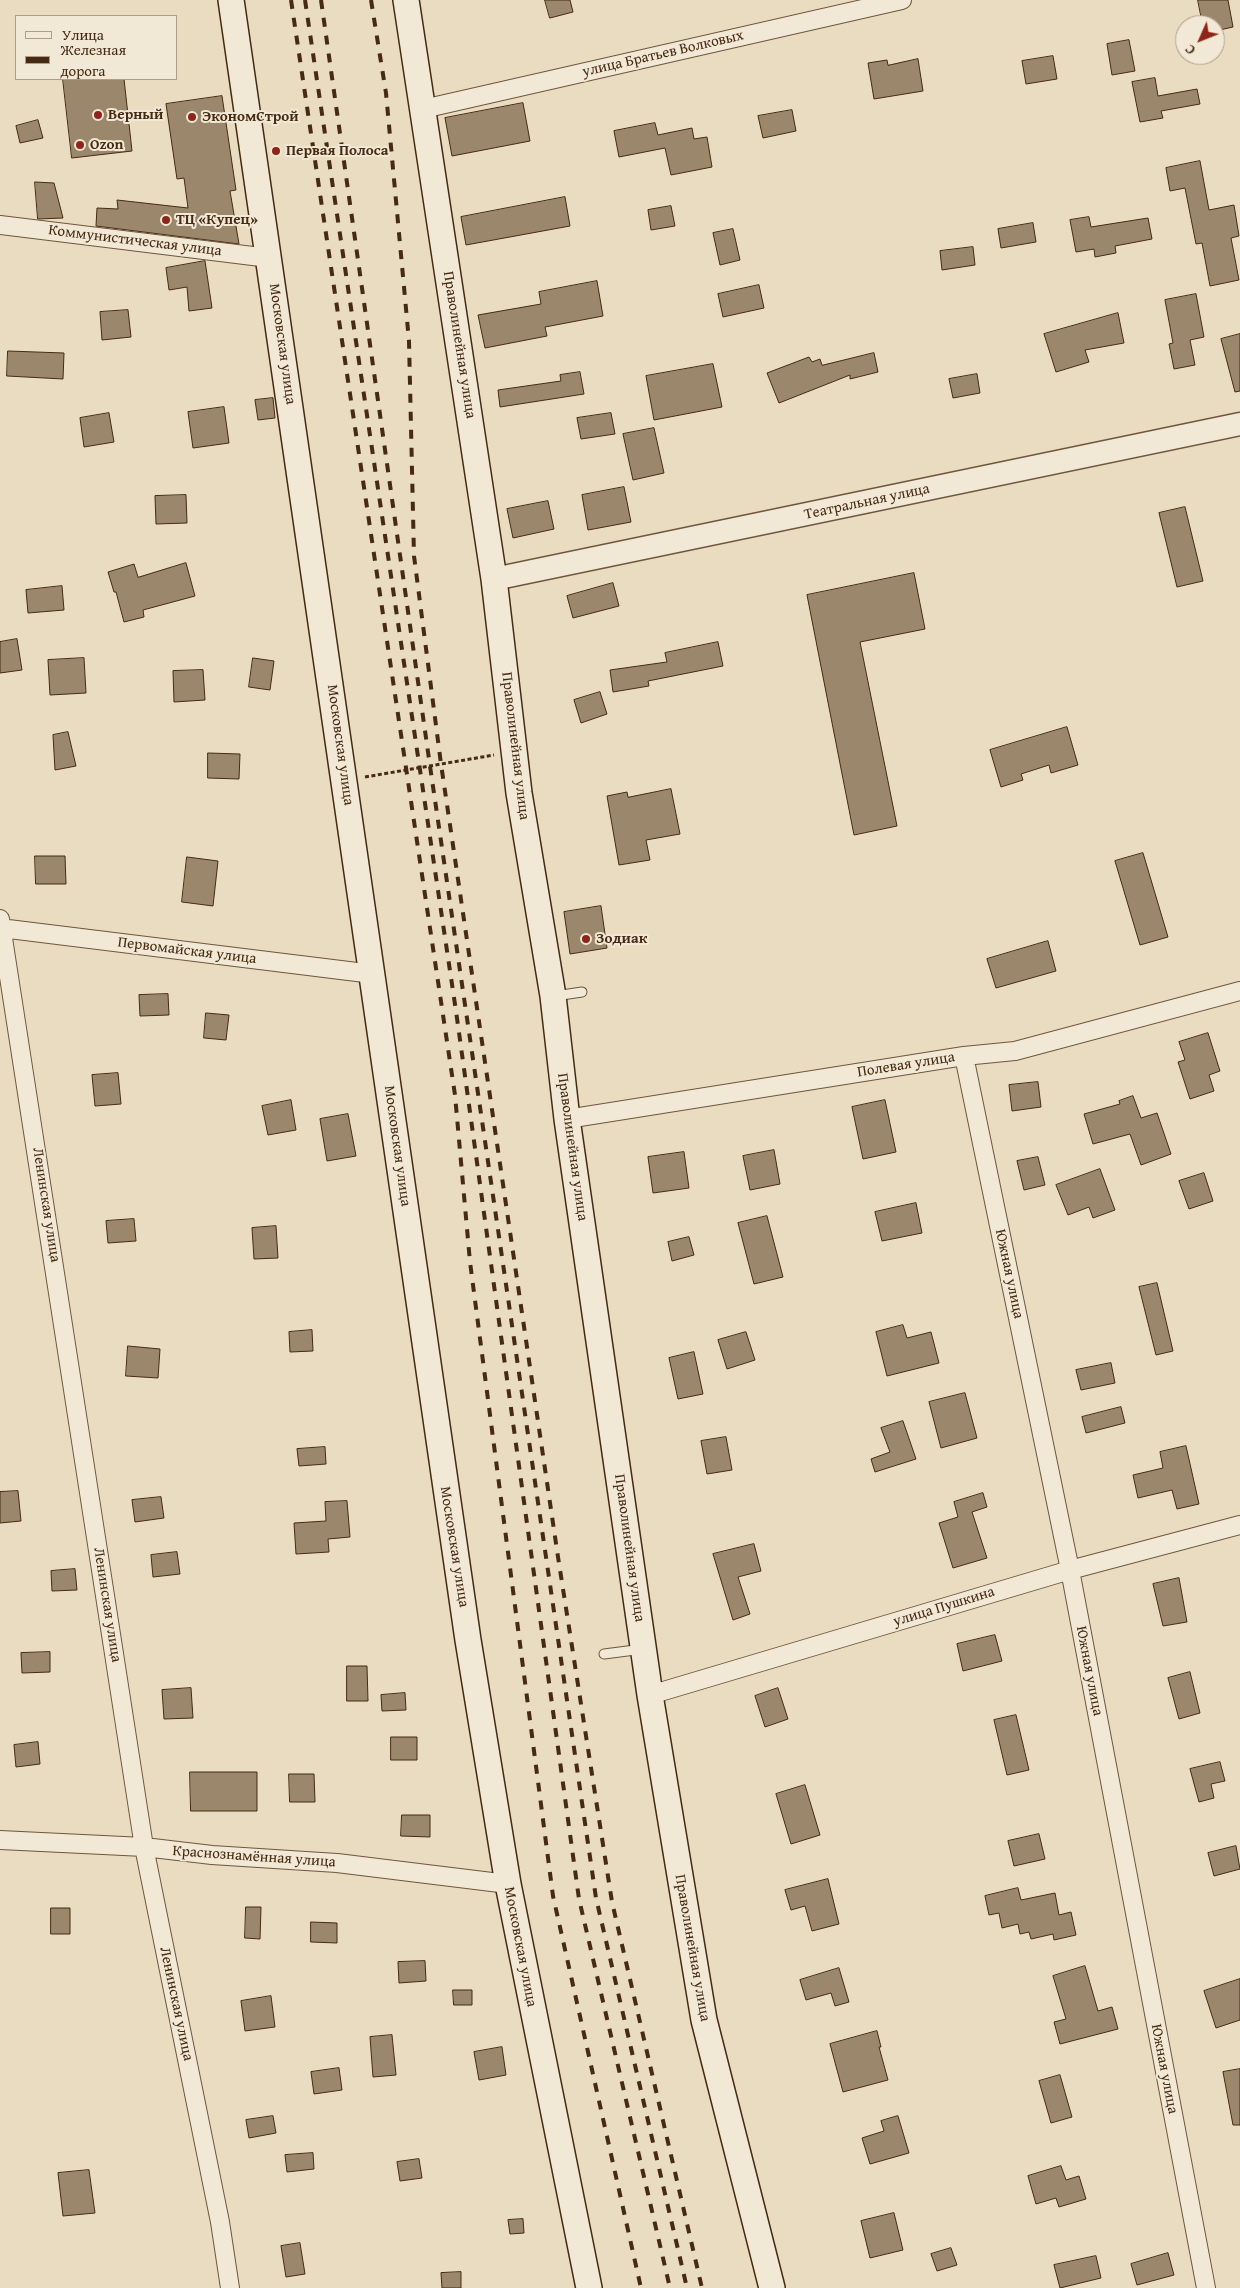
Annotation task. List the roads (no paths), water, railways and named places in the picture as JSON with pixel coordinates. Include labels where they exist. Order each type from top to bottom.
[{"type":"main road","name":"Московская улица","points":[[231,0],[373,974],[445,1492],[508,1884],[589,2288]]},
{"type":"main road","name":"Праволинейная улица","points":[[406,0],[494,579],[519,793],[553,996],[567,1119],[650,1695],[704,2020],[772,2288]]},
{"type":"street","name":"улица Братьев Волковых","points":[[424,109],[902,0]]},
{"type":"street","name":"Коммунистическая улица","points":[[0,225],[269,258]]},
{"type":"street","name":"Театральная улица","points":[[494,579],[1240,424]]},
{"type":"street","name":"Первомайская улица","points":[[1,925],[373,974]]},
{"type":"street","name":"Ленинская улица","points":[[1,925],[144,1847],[220,2222],[230,2288]]},
{"type":"street","name":"Полевая улица","points":[[567,1119],[964,1056],[1016,1051],[1240,991]]},
{"type":"street","name":"Южная улица","points":[[964,1056],[1070,1570],[1206,2288]]},
{"type":"street","name":"улица Пушкина","points":[[650,1695],[1070,1570],[1240,1525]]},
{"type":"street","name":"Краснознамённая улица","points":[[0,1840],[144,1847],[212,1855],[337,1863],[508,1884]]},
{"type":"lane","points":[[553,996],[582,992]]},
{"type":"lane","points":[[604,1654],[643,1649]]},
{"type":"railway","points":[[291,0],[455,1095],[470,1262],[553,1896],[641,2288]]},
{"type":"railway","points":[[305,0],[456,1011],[579,1899],[670,2288]]},
{"type":"railway","points":[[321,0],[430,766],[596,1898],[687,2288]]},
{"type":"railway","points":[[371,0],[386,93],[409,341],[414,556],[441,764],[558,1557],[612,1902],[702,2288]]},
{"type":"place","name":"Верный","points":[[98,115]]},
{"type":"place","name":"ЭкономСтрой","points":[[192,117]]},
{"type":"place","name":"Ozon","points":[[80,145]]},
{"type":"place","name":"Первая Полоса","points":[[276,151]]},
{"type":"place","name":"ТЦ «Купец»","points":[[166,220]]},
{"type":"place","name":"Зодиак","points":[[586,939]]}]
